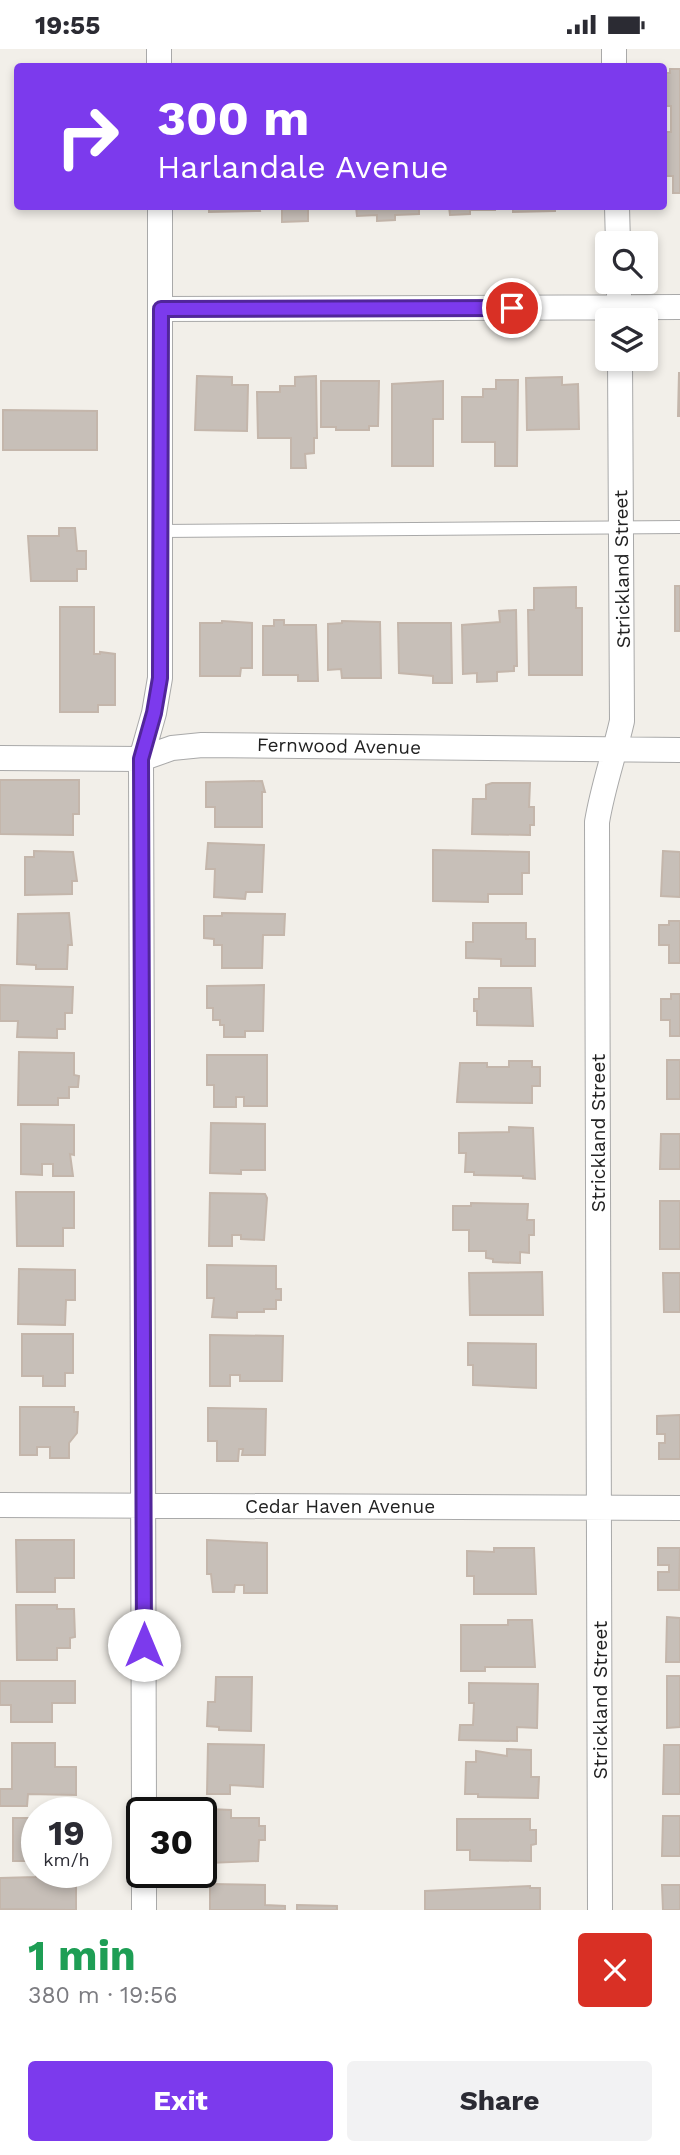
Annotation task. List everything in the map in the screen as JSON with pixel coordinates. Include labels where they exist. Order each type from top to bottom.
[{"type":"street","points":[[144,1797],[141,759],[154,713],[160,678],[160,210]]},
{"type":"street","points":[[617,210],[618,231]]},
{"type":"street","points":[[658,310],[680,307]]},
{"type":"street","points":[[161,309],[595,314]]},
{"type":"street","name":"Strickland Street","points":[[600,1910],[597,822],[603,785],[622,721],[624,688],[620,371]]},
{"type":"street","name":"Fernwood Avenue","points":[[0,758],[141,759],[172,748],[202,744],[680,750]]},
{"type":"street","name":"Cedar Haven Avenue","points":[[0,1504],[680,1508]]},
{"type":"street","points":[[144,1888],[144,1910]]},
{"type":"lane","points":[[162,531],[680,527]]},
{"type":"building","points":[[670,69],[680,69],[680,193],[673,193],[673,176],[667,176],[667,132],[671,132],[671,106],[667,106],[667,73],[670,73]]},
{"type":"building","points":[[209,210],[260,211],[209,212]]},
{"type":"building","points":[[282,210],[308,210],[308,221],[282,222]]},
{"type":"building","points":[[356,210],[419,210],[419,214],[395,215],[395,220],[377,221],[377,215],[357,216]]},
{"type":"building","points":[[449,210],[470,210],[470,214],[450,215]]},
{"type":"building","points":[[513,210],[555,210],[555,211]]},
{"type":"building","points":[[679,373],[680,416],[678,416]]},
{"type":"building","points":[[197,376],[232,377],[232,385],[248,385],[247,431],[195,430]]},
{"type":"building","points":[[316,376],[317,438],[314,438],[314,453],[305,454],[306,468],[291,468],[291,438],[258,438],[257,392],[280,392],[280,386],[295,386],[295,377]]},
{"type":"building","points":[[562,377],[562,385],[578,384],[579,429],[527,430],[526,378]]},
{"type":"building","points":[[496,380],[518,380],[517,466],[495,466],[495,442],[462,442],[462,397],[483,397],[483,389],[496,389]]},
{"type":"building","points":[[321,381],[379,381],[378,426],[369,426],[369,430],[321,427]]},
{"type":"building","points":[[443,381],[443,419],[433,419],[433,466],[392,466],[392,384]]},
{"type":"building","points":[[3,410],[97,411],[97,450],[3,450]]},
{"type":"building","points":[[59,528],[75,528],[77,551],[86,551],[86,569],[77,569],[77,581],[31,581],[28,536],[59,536]]},
{"type":"building","points":[[675,586],[680,586],[680,631],[675,631]]},
{"type":"building","points":[[576,587],[576,608],[582,608],[582,675],[529,675],[528,610],[534,610],[534,588]]},
{"type":"building","points":[[60,607],[94,607],[94,654],[115,654],[115,705],[98,705],[98,712],[60,712]]},
{"type":"building","points":[[516,610],[517,666],[514,666],[514,671],[497,672],[497,681],[477,682],[477,673],[463,674],[462,625],[500,622],[499,611]]},
{"type":"building","points":[[274,620],[284,620],[284,625],[316,625],[318,681],[298,681],[298,675],[263,675],[263,626],[274,626]]},
{"type":"building","points":[[342,621],[380,622],[381,678],[342,678],[341,669],[328,670],[328,624]]},
{"type":"building","points":[[200,623],[252,623],[252,668],[241,668],[240,676],[200,676]]},
{"type":"building","points":[[398,623],[451,623],[452,683],[433,683],[433,676],[399,673]]},
{"type":"building","points":[[0,780],[79,780],[79,814],[73,814],[73,835],[0,834]]},
{"type":"building","points":[[262,781],[265,792],[262,792],[262,827],[215,827],[215,807],[206,807],[206,782]]},
{"type":"building","points":[[530,783],[529,807],[534,807],[534,825],[530,825],[530,835],[472,834],[473,799],[486,799],[486,785]]},
{"type":"building","points":[[208,843],[264,845],[262,892],[246,892],[245,899],[214,897],[215,869],[206,869]]},
{"type":"building","points":[[433,850],[529,852],[529,873],[522,873],[522,894],[488,894],[488,902],[433,901]]},
{"type":"building","points":[[34,851],[73,852],[77,881],[72,881],[72,894],[25,895],[25,857],[34,857]]},
{"type":"building","points":[[663,851],[680,852],[680,897],[661,896]]},
{"type":"building","points":[[69,913],[72,945],[68,945],[67,969],[36,969],[36,965],[17,964],[18,914]]},
{"type":"building","points":[[222,913],[285,914],[284,935],[263,935],[262,968],[222,968],[222,945],[214,945],[214,939],[204,938],[204,916],[222,916]]},
{"type":"building","points":[[669,921],[680,921],[680,963],[669,963],[669,945],[659,945],[659,925],[669,925]]},
{"type":"building","points":[[473,923],[526,923],[526,939],[535,939],[535,966],[501,966],[501,959],[466,958],[466,942],[473,942]]},
{"type":"building","points":[[0,985],[73,987],[72,1013],[65,1013],[65,1029],[57,1029],[57,1038],[17,1037],[18,1021],[0,1021]]},
{"type":"building","points":[[264,985],[263,1031],[245,1031],[245,1037],[224,1037],[224,1025],[220,1025],[220,1020],[213,1020],[213,1008],[207,1008],[207,986]]},
{"type":"building","points":[[479,988],[531,988],[533,1026],[477,1025],[474,999],[479,999]]},
{"type":"building","points":[[671,994],[680,994],[680,1036],[670,1036],[670,1020],[661,1020],[661,999],[671,999]]},
{"type":"building","points":[[19,1052],[74,1053],[74,1075],[79,1076],[78,1087],[69,1087],[69,1098],[58,1098],[58,1105],[18,1105]]},
{"type":"building","points":[[207,1055],[267,1055],[267,1106],[244,1106],[244,1097],[236,1097],[236,1107],[214,1107],[214,1085],[207,1085]]},
{"type":"building","points":[[667,1060],[680,1060],[680,1099],[667,1099]]},
{"type":"building","points":[[509,1061],[532,1061],[532,1067],[540,1067],[540,1086],[532,1086],[532,1103],[457,1102],[460,1063],[487,1063],[487,1067],[509,1067]]},
{"type":"building","points":[[211,1123],[265,1124],[265,1170],[241,1170],[241,1174],[210,1173]]},
{"type":"building","points":[[21,1124],[74,1125],[74,1155],[70,1154],[73,1176],[53,1176],[53,1164],[42,1164],[42,1175],[21,1174]]},
{"type":"building","points":[[509,1127],[533,1128],[535,1179],[465,1172],[466,1153],[459,1153],[459,1133],[509,1132]]},
{"type":"building","points":[[661,1134],[680,1134],[680,1169],[660,1169]]},
{"type":"building","points":[[16,1192],[74,1192],[74,1228],[63,1228],[63,1246],[17,1246]]},
{"type":"building","points":[[210,1193],[265,1194],[264,1240],[241,1239],[241,1235],[232,1235],[232,1246],[209,1246]]},
{"type":"building","points":[[660,1201],[680,1201],[680,1249],[660,1249]]},
{"type":"building","points":[[471,1203],[528,1204],[527,1220],[534,1220],[534,1235],[529,1235],[529,1253],[520,1252],[520,1263],[493,1262],[493,1259],[486,1258],[486,1251],[469,1251],[469,1230],[453,1230],[453,1206],[471,1206]]},
{"type":"building","points":[[207,1265],[276,1266],[276,1289],[281,1289],[281,1300],[276,1300],[276,1309],[264,1309],[264,1312],[237,1312],[237,1318],[212,1317],[214,1298],[207,1298]]},
{"type":"building","points":[[19,1269],[75,1270],[75,1300],[66,1300],[65,1325],[18,1324]]},
{"type":"building","points":[[542,1272],[543,1315],[470,1315],[469,1273]]},
{"type":"building","points":[[663,1273],[680,1273],[680,1312],[664,1312]]},
{"type":"building","points":[[22,1334],[73,1334],[73,1373],[65,1373],[65,1386],[43,1386],[43,1376],[22,1376]]},
{"type":"building","points":[[210,1335],[283,1336],[282,1381],[240,1381],[240,1375],[230,1375],[230,1386],[210,1386]]},
{"type":"building","points":[[468,1343],[536,1344],[536,1388],[473,1385],[473,1365],[468,1365]]},
{"type":"building","points":[[20,1407],[74,1407],[74,1412],[78,1412],[77,1433],[69,1443],[69,1458],[50,1458],[50,1447],[37,1447],[37,1455],[20,1455]]},
{"type":"building","points":[[208,1408],[266,1409],[265,1455],[242,1455],[243,1449],[239,1449],[238,1461],[217,1461],[217,1441],[208,1441]]},
{"type":"building","points":[[680,1415],[680,1459],[659,1459],[659,1443],[665,1443],[665,1434],[657,1434],[657,1416]]},
{"type":"building","points":[[16,1540],[74,1540],[74,1578],[55,1578],[55,1592],[17,1592]]},
{"type":"building","points":[[207,1540],[267,1543],[267,1593],[244,1593],[244,1585],[235,1585],[234,1592],[213,1592],[211,1574],[207,1574]]},
{"type":"building","points":[[494,1548],[534,1548],[536,1594],[474,1594],[474,1576],[467,1576],[467,1551],[494,1552]]},
{"type":"building","points":[[658,1548],[680,1548],[679,1590],[658,1590],[658,1572],[669,1572],[669,1565],[658,1565]]},
{"type":"building","points":[[16,1605],[57,1605],[57,1609],[74,1609],[75,1637],[70,1638],[70,1648],[57,1648],[57,1660],[17,1660]]},
{"type":"building","points":[[667,1617],[680,1618],[680,1662],[666,1662]]},
{"type":"building","points":[[508,1620],[532,1620],[535,1667],[485,1667],[485,1671],[461,1671],[461,1625],[508,1625]]},
{"type":"building","points":[[667,1676],[680,1676],[680,1727],[667,1728]]},
{"type":"building","points":[[216,1677],[252,1677],[251,1731],[219,1730],[219,1727],[207,1726],[208,1702],[215,1702]]},
{"type":"building","points":[[0,1681],[75,1681],[75,1703],[52,1703],[52,1722],[11,1722],[11,1705],[0,1705]]},
{"type":"building","points":[[469,1683],[538,1684],[537,1728],[517,1727],[517,1741],[459,1740],[460,1725],[473,1725],[474,1703],[469,1703]]},
{"type":"building","points":[[12,1743],[55,1743],[55,1767],[76,1767],[76,1795],[28,1794],[28,1797],[21,1797],[21,1806],[0,1806],[0,1789],[12,1789]]},
{"type":"building","points":[[208,1744],[264,1745],[263,1787],[230,1785],[230,1794],[207,1794]]},
{"type":"building","points":[[664,1745],[680,1745],[680,1794],[663,1794]]},
{"type":"building","points":[[507,1749],[531,1750],[531,1777],[539,1777],[538,1798],[478,1797],[478,1794],[465,1794],[466,1762],[476,1762],[476,1751],[507,1756]]},
{"type":"building","points":[[217,1809],[231,1810],[231,1818],[259,1818],[259,1826],[265,1826],[265,1840],[259,1840],[258,1861],[217,1863]]},
{"type":"building","points":[[663,1816],[680,1816],[680,1856],[662,1856]]},
{"type":"building","points":[[13,1818],[21,1818],[21,1861],[13,1861]]},
{"type":"building","points":[[457,1819],[530,1819],[530,1830],[536,1830],[536,1844],[531,1845],[531,1861],[470,1860],[470,1850],[457,1850]]},
{"type":"building","points":[[21,1877],[21,1888],[76,1888],[76,1910],[0,1909],[0,1878]]},
{"type":"building","points":[[217,1884],[265,1885],[265,1905],[285,1906],[285,1910],[210,1910],[210,1888],[217,1888]]},
{"type":"building","points":[[662,1885],[680,1885],[680,1910],[663,1910]]},
{"type":"building","points":[[530,1886],[540,1888],[540,1910],[425,1910],[425,1891]]},
{"type":"building","points":[[297,1905],[337,1906],[337,1910],[297,1910]]},
{"type":"route","points":[[144,1645],[141,759],[154,713],[160,678],[161,309],[512,308]]}]
